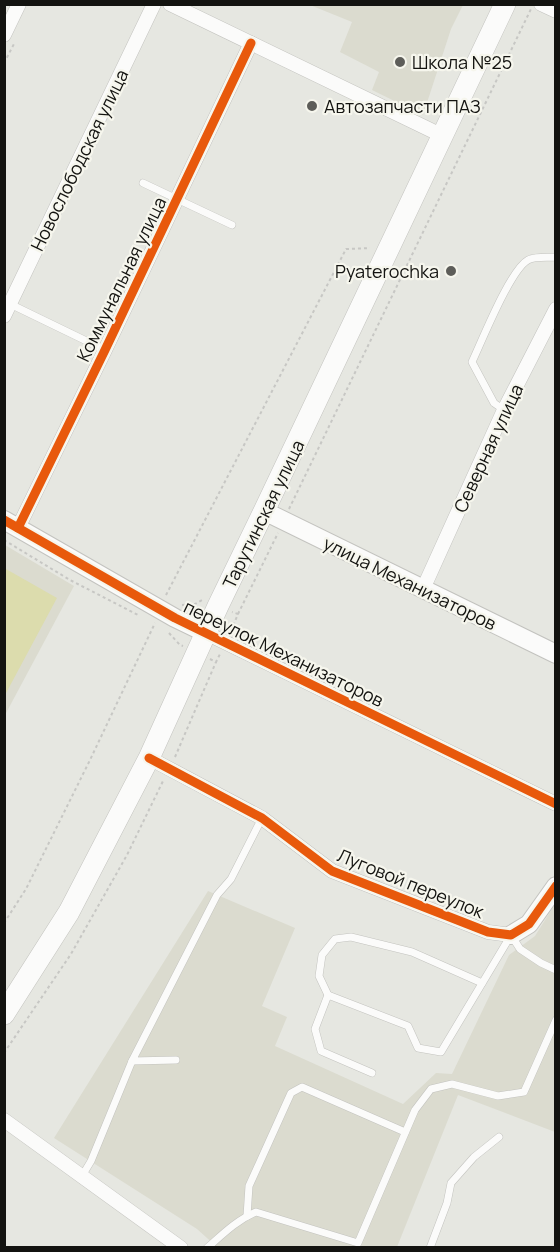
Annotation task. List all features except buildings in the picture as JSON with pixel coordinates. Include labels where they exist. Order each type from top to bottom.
[{"type":"main road","name":"Тарутинская улица","points":[[4,1014],[69,912],[149,758],[218,606],[505,4]]},
{"type":"street","points":[[4,35],[19,4]]},
{"type":"street","name":"Новослободская улица","points":[[6,307],[154,4]]},
{"type":"street","points":[[170,4],[443,136]]},
{"type":"street","points":[[541,4],[555,11]]},
{"type":"street","name":"Коммунальная улица","points":[[9,529],[105,350],[251,43]]},
{"type":"street","name":"Северная улица","points":[[423,589],[504,410],[555,309]]},
{"type":"street","name":"улица Механизаторов","points":[[264,511],[554,650]]},
{"type":"street","name":"переулок Механизаторов","points":[[9,529],[175,618],[555,804]]},
{"type":"street","name":"Луговой переулок","points":[[149,758],[262,818],[332,871],[488,932],[511,935]]},
{"type":"street","points":[[511,935],[529,924],[546,907],[555,886]]},
{"type":"street","points":[[4,1120],[181,1248]]},
{"type":"lane","points":[[143,183],[232,225]]},
{"type":"lane","points":[[504,410],[494,403],[472,362],[510,281],[521,266],[529,259],[555,257]]},
{"type":"lane","points":[[6,307],[105,350]]},
{"type":"lane","points":[[82,1176],[91,1161],[132,1061],[218,895],[231,879],[262,818]]},
{"type":"lane","points":[[482,983],[412,952],[351,937],[335,939],[322,955],[319,976],[328,995],[408,1026],[418,1048],[441,1052],[511,935],[520,949],[555,970]]},
{"type":"lane","points":[[328,995],[315,1029],[321,1051],[372,1073]]},
{"type":"lane","points":[[207,1248],[231,1226],[256,1212],[358,1243],[415,1110],[431,1089],[452,1084],[498,1096],[524,1092],[555,1020]]},
{"type":"lane","points":[[132,1061],[176,1060]]},
{"type":"lane","points":[[247,1216],[249,1186],[291,1093],[302,1088],[405,1132]]},
{"type":"lane","points":[[430,1248],[447,1203],[451,1183],[474,1157],[499,1137]]},
{"type":"path","points":[[238,614],[533,4]]},
{"type":"path","points":[[164,598],[346,249]]},
{"type":"path","points":[[9,529],[70,580],[144,618]]},
{"type":"path","points":[[4,923],[26,889],[155,623],[169,633],[175,618]]},
{"type":"path","points":[[4,1053],[71,954],[127,855],[169,769],[216,662]]},
{"type":"shaded area","name":"Школа №25","points":[[310,5],[463,5],[451,29],[423,115],[372,90],[379,72],[340,52],[352,22]]},
{"type":"shaded area","points":[[5,545],[74,586],[5,715]]},
{"type":"shaded area","points":[[208,891],[295,928],[262,1006],[287,1017],[275,1046],[403,1104],[436,1073],[452,1074],[509,955],[535,936],[555,904],[555,1132],[458,1095],[397,1247],[217,1247],[197,1229],[54,1138]]},
{"type":"green space","points":[[6,569],[57,598],[5,695],[4,571]]},
{"type":"cycle path","points":[[18,528],[251,43]]},
{"type":"cycle path","points":[[4,520],[175,618],[556,804]]},
{"type":"cycle path","points":[[149,758],[262,818],[332,871],[488,932],[511,935],[529,924],[556,886]]},
{"type":"place","name":"Школа №25","points":[[400,62]]},
{"type":"place","name":"Автозапчасти ПАЗ","points":[[312,106]]},
{"type":"place","name":"Pyaterochka","points":[[451,271]]}]
